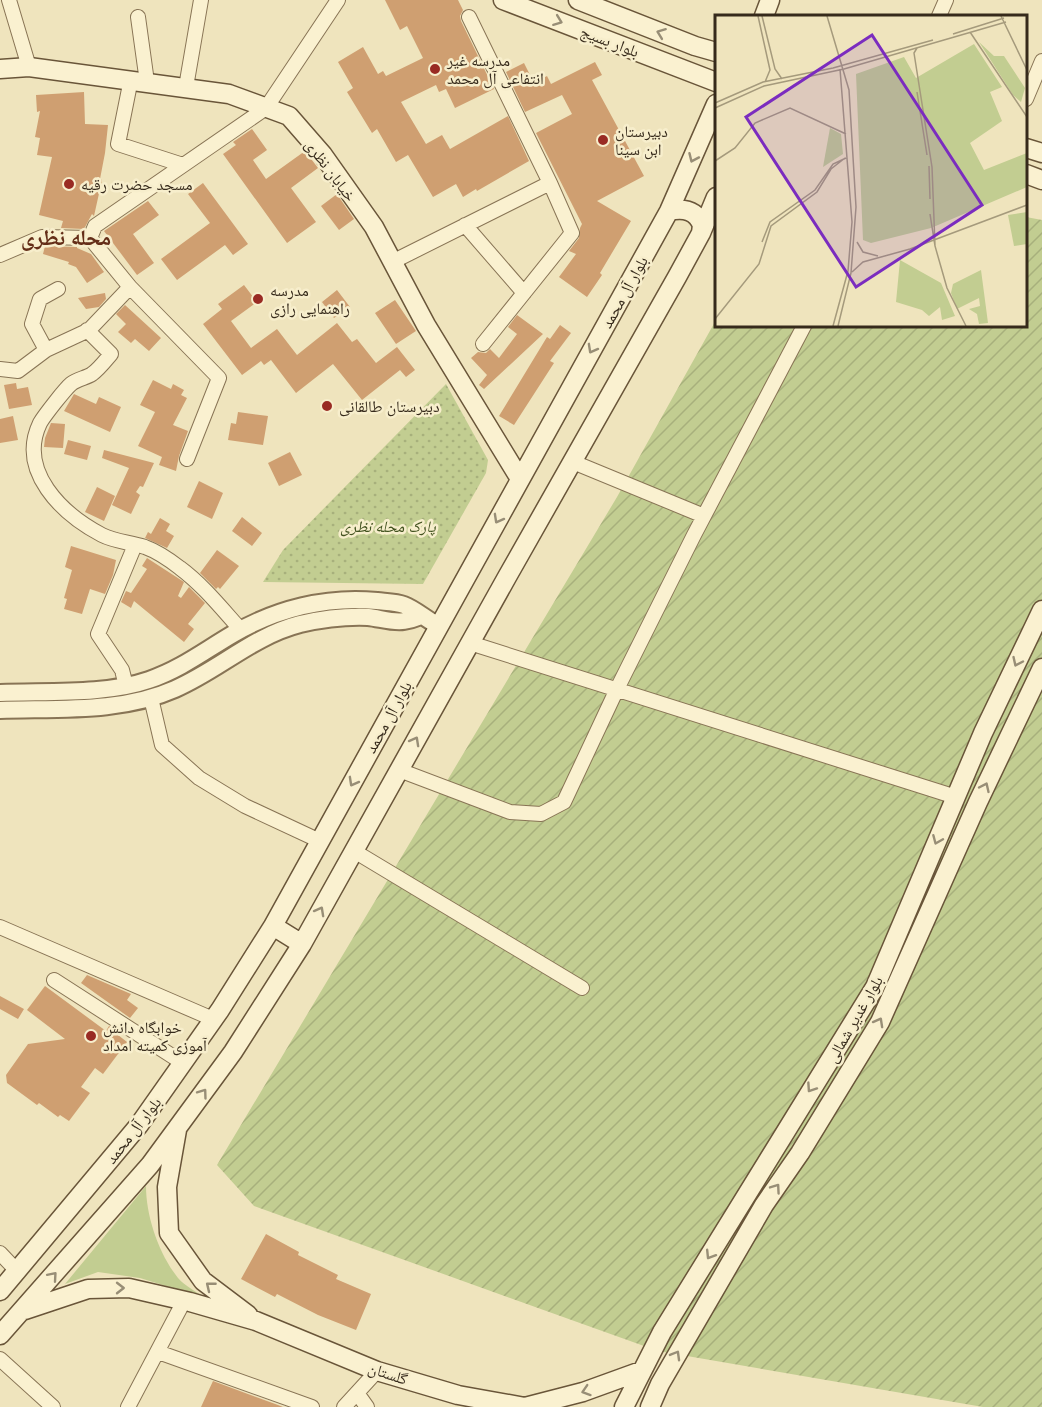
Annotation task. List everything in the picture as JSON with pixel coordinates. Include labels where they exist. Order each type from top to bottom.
[{"type":"main road","name":"بلوار بسیج","points":[[503,0],[715,81]]},
{"type":"main road","name":"بلوار بسیج","points":[[578,0],[715,51]]},
{"type":"main road","points":[[764,15],[770,0]]},
{"type":"main road","name":"خیابان نظری","points":[[0,69],[29,67],[186,87],[229,94],[289,116],[323,155],[374,227],[426,325],[520,479]]},
{"type":"main road","name":"بلوار آل محمد","points":[[0,1291],[139,1125],[213,1019],[273,926],[669,211],[715,108]]},
{"type":"main road","points":[[1027,148],[1042,153]]},
{"type":"main road","points":[[1027,174],[1042,180]]},
{"type":"main road","name":"بلوار آل محمد","points":[[0,1335],[150,1165],[232,1052],[302,944],[701,233],[715,202]]},
{"type":"main road","points":[[669,211],[685,210],[695,214],[702,225],[701,233]]},
{"type":"main road","name":"بلوار غدیر شمالی","points":[[624,1407],[662,1332],[875,987],[983,733],[1042,610]]},
{"type":"main road","name":"بلوار غدیر شمالی","points":[[650,1407],[660,1384],[764,1205],[806,1144],[880,1022],[978,802],[1042,668]]},
{"type":"main road","points":[[273,926],[302,944]]},
{"type":"main road","name":"گلستان","points":[[178,1126],[167,1187],[169,1233],[203,1281],[256,1322]]},
{"type":"main road","name":"گلستان","points":[[23,1310],[88,1289],[129,1288],[256,1322],[377,1371],[458,1395],[525,1407]]},
{"type":"main road","points":[[525,1407],[583,1392],[641,1371]]},
{"type":"main road","points":[[660,1384],[667,1407]]},
{"type":"street","points":[[9,0],[29,67]]},
{"type":"street","points":[[186,87],[201,0]]},
{"type":"street","points":[[90,238],[95,226],[266,108],[338,0]]},
{"type":"street","points":[[138,17],[140,80],[118,144],[183,165]]},
{"type":"street","points":[[469,17],[572,233],[483,344]]},
{"type":"street","points":[[1027,97],[1042,61]]},
{"type":"street","points":[[392,262],[550,183]]},
{"type":"street","points":[[465,225],[524,293]]},
{"type":"street","points":[[0,255],[42,237],[90,238],[130,287],[219,378],[187,459]]},
{"type":"street","points":[[0,369],[18,371],[46,350],[87,330],[130,287]]},
{"type":"street","points":[[46,350],[32,324],[40,299],[58,289]]},
{"type":"street","points":[[399,770],[510,812],[541,814],[564,802],[616,689],[803,327]]},
{"type":"street","points":[[87,330],[111,354],[92,374],[72,383],[40,423],[33,447],[36,467],[45,488],[62,508],[101,534],[119,542],[147,548],[180,568],[217,602],[241,630]]},
{"type":"street","points":[[573,462],[704,516]]},
{"type":"street","points":[[126,686],[122,670],[98,634],[135,545]]},
{"type":"street","points":[[0,693],[105,689],[146,681],[179,668],[241,630],[293,608],[330,601],[367,600],[404,605],[439,626]]},
{"type":"street","points":[[0,710],[107,706],[151,698],[200,676],[257,641],[298,625],[349,617],[402,622],[421,616]]},
{"type":"street","points":[[470,643],[956,797]]},
{"type":"street","points":[[151,698],[162,745],[199,778],[245,806],[320,841]]},
{"type":"street","points":[[354,851],[582,988]]},
{"type":"street","points":[[0,927],[213,1019]]},
{"type":"street","points":[[54,980],[183,1063]]},
{"type":"street","points":[[0,1253],[18,1272]]},
{"type":"street","points":[[128,1407],[184,1301]]},
{"type":"street","points":[[158,1352],[312,1407]]},
{"type":"street","points":[[0,1359],[53,1407]]},
{"type":"street","points":[[344,1407],[377,1371]]},
{"type":"street","points":[[357,1393],[368,1407]]},
{"type":"green space","points":[[1027,217],[1042,220],[1042,1407],[983,1407],[658,1351],[254,1206],[217,1165],[617,497],[715,322],[715,327],[1027,327]]},
{"type":"green space","name":"پارک محله نظری","points":[[446,384],[488,460],[486,473],[423,584],[263,582],[283,550]]},
{"type":"green space","points":[[146,1186],[151,1222],[165,1258],[181,1281],[205,1298],[140,1278],[98,1272],[65,1284]]},
{"type":"building","points":[[385,0],[458,0],[463,10],[460,16],[461,21],[494,89],[455,108],[446,89],[439,92],[436,85],[401,102],[426,144],[442,135],[450,149],[508,116],[529,161],[463,197],[456,184],[433,197],[408,155],[396,162],[377,129],[372,133],[347,92],[353,88],[338,62],[363,47],[378,74],[383,71],[386,76],[423,58],[407,26],[400,30]]},
{"type":"building","points":[[595,62],[602,75],[592,80],[644,176],[597,201],[631,221],[600,273],[602,275],[587,297],[559,277],[576,254],[569,251],[579,238],[582,224],[536,133],[572,114],[562,95],[525,112],[506,72],[524,63],[534,83],[547,76],[551,84]]},
{"type":"building","points":[[84,92],[85,124],[108,125],[100,179],[102,180],[94,216],[92,214],[84,229],[61,228],[63,221],[39,215],[52,157],[37,155],[40,138],[35,137],[40,111],[37,112],[36,95]]},
{"type":"building","points":[[252,129],[267,150],[253,160],[266,179],[305,151],[318,168],[291,188],[316,222],[287,243],[223,154],[236,145],[233,142]]},
{"type":"building","points":[[203,183],[248,244],[233,255],[225,245],[177,280],[161,259],[210,223],[188,194]]},
{"type":"building","points":[[337,194],[354,219],[339,230],[321,206]]},
{"type":"building","points":[[148,201],[159,215],[133,234],[154,263],[137,275],[104,231]]},
{"type":"building","points":[[45,246],[77,247],[91,254],[104,272],[87,283],[76,267],[68,264],[69,262],[43,254]]},
{"type":"building","points":[[244,285],[257,302],[231,321],[251,348],[277,329],[297,355],[337,323],[352,342],[357,339],[376,363],[397,347],[415,370],[406,377],[400,370],[362,400],[333,364],[296,393],[271,360],[264,365],[261,361],[242,375],[203,324],[222,309],[218,304]]},
{"type":"building","points":[[337,290],[350,307],[334,318],[322,302]]},
{"type":"building","points":[[105,293],[106,299],[99,307],[86,309],[78,298]]},
{"type":"building","points":[[395,300],[416,331],[396,344],[375,313]]},
{"type":"building","points":[[125,305],[161,338],[149,351],[135,339],[131,343],[118,332],[126,324],[116,314]]},
{"type":"building","points":[[517,315],[543,334],[484,389],[479,385],[487,375],[471,358],[478,352],[486,353],[490,349],[499,358],[517,334],[508,327]]},
{"type":"building","points":[[560,325],[571,333],[550,361],[554,363],[514,425],[499,416],[547,337],[550,339]]},
{"type":"building","points":[[153,380],[171,389],[173,384],[184,390],[181,395],[187,398],[173,425],[188,431],[176,471],[159,465],[162,457],[138,446],[155,412],[140,405]]},
{"type":"building","points":[[16,383],[17,389],[28,387],[32,405],[9,409],[4,385]]},
{"type":"building","points":[[74,394],[96,404],[99,397],[121,407],[110,432],[64,411]]},
{"type":"building","points":[[238,412],[268,416],[263,445],[228,440],[231,423],[236,424]]},
{"type":"building","points":[[13,416],[18,440],[0,443],[0,419]]},
{"type":"building","points":[[51,423],[65,424],[63,448],[44,447]]},
{"type":"building","points":[[68,440],[91,446],[87,460],[64,454]]},
{"type":"building","points":[[104,450],[154,463],[143,487],[140,486],[136,492],[140,495],[131,514],[112,505],[129,468],[102,458]]},
{"type":"building","points":[[290,452],[302,475],[279,486],[268,463]]},
{"type":"building","points":[[199,481],[223,493],[212,519],[187,507]]},
{"type":"building","points":[[97,487],[115,496],[104,521],[85,512]]},
{"type":"building","points":[[242,517],[262,533],[252,546],[232,531]]},
{"type":"building","points":[[160,518],[170,524],[166,531],[174,536],[167,548],[145,538],[148,532],[151,534]]},
{"type":"building","points":[[71,546],[116,560],[105,594],[90,589],[82,614],[64,609],[67,599],[64,598],[72,570],[65,567]]},
{"type":"building","points":[[217,550],[239,566],[220,589],[218,587],[216,589],[200,573]]},
{"type":"building","points":[[147,558],[184,582],[178,596],[181,598],[189,587],[205,603],[188,624],[194,629],[184,642],[134,601],[131,608],[121,602],[126,591],[131,593],[147,569],[142,566]]},
{"type":"building","points":[[87,975],[131,994],[127,1000],[138,1008],[130,1018],[81,983]]},
{"type":"building","points":[[45,986],[106,1031],[109,1026],[120,1033],[118,1035],[127,1042],[103,1074],[95,1068],[81,1087],[90,1093],[69,1121],[60,1115],[58,1117],[39,1103],[37,1105],[7,1083],[6,1075],[28,1044],[65,1039],[27,1010]]},
{"type":"building","points":[[0,996],[24,1009],[18,1019],[0,1009]]},
{"type":"building","points":[[266,1234],[299,1252],[298,1255],[338,1275],[336,1279],[371,1294],[356,1330],[318,1315],[277,1294],[275,1297],[241,1279]]},
{"type":"building","points":[[213,1381],[278,1405],[283,1407],[201,1407]]},
{"type":"place","name":"مدرسه غیر انتفاعی آل محمد","points":[[435,69]]},
{"type":"place","name":"دبیرستان ابن سینا","points":[[603,140]]},
{"type":"place","name":"مسجد حضرت رقیه","points":[[69,184]]},
{"type":"place","name":"مدرسه راهنمایی رازی","points":[[258,299]]},
{"type":"place","name":"دبیرستان طالقانی","points":[[327,406]]},
{"type":"place","name":"خوابگاه دانش آموزی کمیته امداد","points":[[91,1036]]},
{"type":"district","name":"محله نظری","points":[[66,237]]}]
